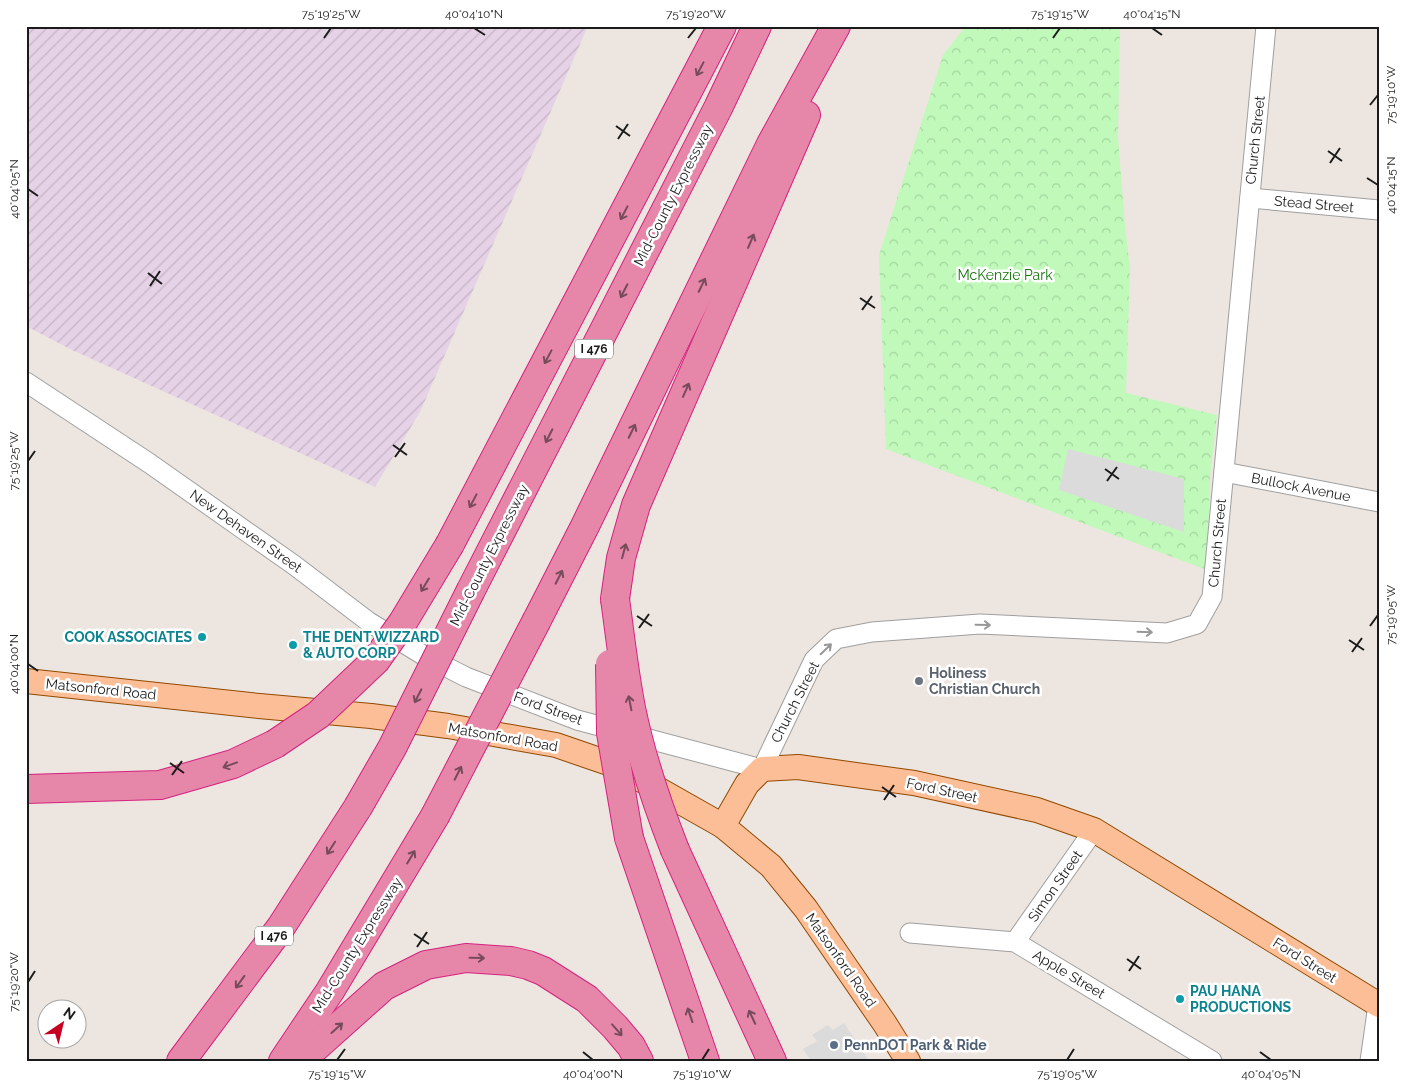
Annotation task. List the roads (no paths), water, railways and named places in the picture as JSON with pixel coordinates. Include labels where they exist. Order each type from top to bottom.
[{"type":"highway","points":[[26,789],[160,785],[233,764],[275,744],[318,715],[376,660],[403,622],[450,544],[722,26]]},
{"type":"highway","name":"Mid-County Expressway","points":[[181,1061],[281,927],[358,806],[392,748],[470,590],[718,108],[757,26]]},
{"type":"highway","name":"Mid-County Expressway","points":[[283,1061],[330,991],[435,816],[586,526],[771,144],[836,26]]},
{"type":"highway","points":[[705,1061],[629,838],[611,733],[610,670],[616,598],[622,558],[636,505],[844,26]]},
{"type":"highway","points":[[616,598],[623,661],[632,710],[659,808],[674,850],[772,1061]]},
{"type":"highway","points":[[26,798],[133,786]]},
{"type":"highway","points":[[300,1061],[384,986],[426,965],[466,958],[511,961],[543,971],[587,999],[631,1046],[639,1061]]},
{"type":"main road","name":"Matsonford Road","points":[[26,681],[372,716],[448,726],[556,745],[617,766],[723,826],[771,866],[806,909],[885,1024],[908,1061]]},
{"type":"main road","name":"Ford Street","points":[[762,768],[798,767],[914,783],[1037,810],[1094,830],[1378,1005]]},
{"type":"main road","name":"Church Street","points":[[723,826],[747,784],[762,768]]},
{"type":"street","name":"Church Street","points":[[762,768],[814,660],[836,639],[872,632],[980,624],[1167,633],[1197,624],[1212,597],[1266,26]]},
{"type":"street","name":"Stead Street","points":[[1250,198],[1379,210]]},
{"type":"street","name":"New Dehaven Street","points":[[26,382],[157,469],[294,565],[369,622],[423,655],[466,677]]},
{"type":"street","name":"Bullock Avenue","points":[[1224,472],[1379,502]]},
{"type":"street","name":"Ford Street","points":[[466,677],[578,720],[762,768]]},
{"type":"street","name":"Simon Street","points":[[1015,942],[1094,830]]},
{"type":"street","name":"Apple Street","points":[[910,933],[1015,942],[1212,1061]]},
{"type":"street","points":[[1370,1061],[1378,1005]]},
{"type":"place","name":"COOK ASSOCIATES","points":[[202,637]]},
{"type":"place","name":"THE DENT WIZZARD & AUTO CORP","points":[[293,645]]},
{"type":"place","name":"Holiness Christian Church","points":[[919,681]]},
{"type":"place","name":"PAU HANA PRODUCTIONS","points":[[1180,999]]},
{"type":"place","name":"PennDOT Park & Ride","points":[[834,1045]]},
{"type":"park label","name":"McKenzie Park","points":[[1005,275]]}]
